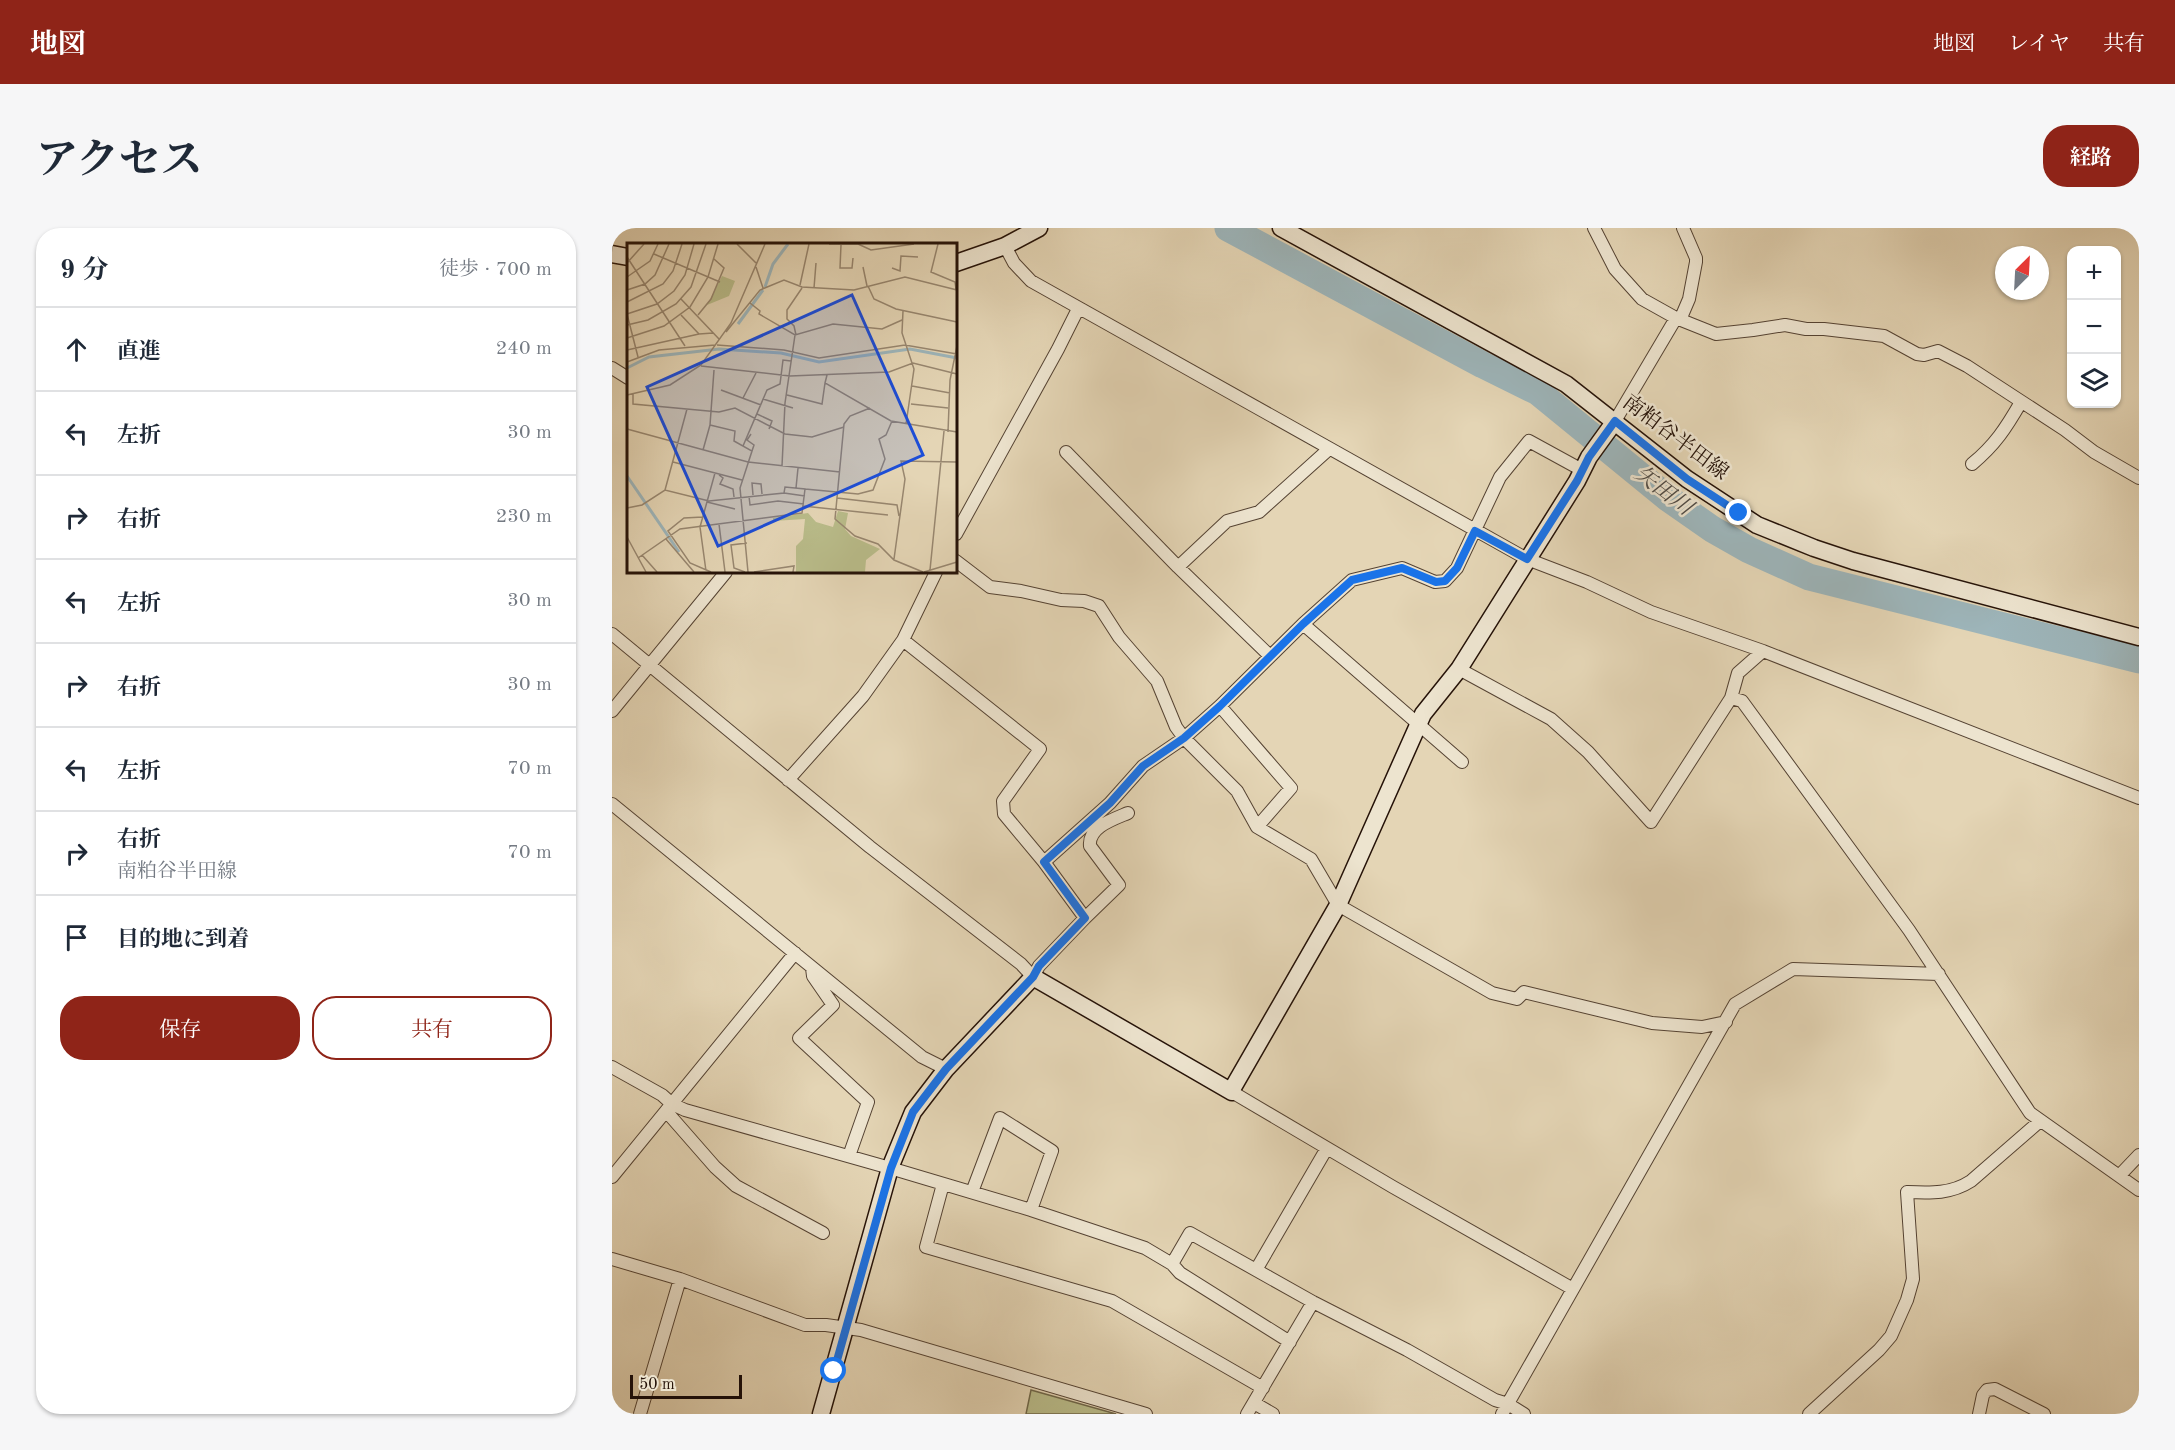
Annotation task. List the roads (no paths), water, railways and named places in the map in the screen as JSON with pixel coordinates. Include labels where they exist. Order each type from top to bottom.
[{"type":"street","points":[[957,263],[1005,246],[1039,228]]},
{"type":"street","name":"南粕谷半田線","points":[[1281,228],[1566,384],[1687,479],[1757,525],[1814,548],[1867,565],[2139,637]]},
{"type":"street","points":[[1594,228],[1615,269],[1642,299],[1678,319],[1716,334],[1785,324],[1806,329],[1884,336],[1917,354],[1924,355],[1938,351],[1967,366],[2065,430],[2094,452],[2139,478]]},
{"type":"street","points":[[1232,1092],[1338,904],[1422,714],[1460,669],[1678,319],[1692,286],[1696,258],[1683,228]]},
{"type":"street","points":[[1005,246],[1014,263],[1031,281],[1527,559],[1587,582],[1651,612],[1762,651],[2139,798]]},
{"type":"street","points":[[612,254],[627,257]]},
{"type":"street","points":[[957,532],[1078,309]]},
{"type":"street","points":[[612,368],[627,377]]},
{"type":"street","points":[[1972,464],[1991,448],[2004,432],[2021,402]]},
{"type":"street","points":[[1044,862],[1110,803],[1143,766],[1184,738],[1220,706],[1303,624],[1352,580],[1402,568],[1436,582],[1445,581],[1457,568],[1500,477],[1529,441],[1586,464]]},
{"type":"street","points":[[1178,567],[1227,521],[1259,512],[1329,448]]},
{"type":"street","points":[[1066,452],[1178,567],[1270,656]]},
{"type":"street","points":[[957,562],[990,587],[1061,600],[1084,601],[1099,606],[1119,637],[1157,681],[1176,727],[1184,738],[1237,791],[1257,827],[1311,859],[1338,904],[1492,993],[1501,996],[1517,999],[1524,992],[1652,1023],[1702,1027],[1726,1022]]},
{"type":"street","points":[[612,711],[725,573]]},
{"type":"street","points":[[788,780],[863,696],[903,640],[936,573]]},
{"type":"street","points":[[1303,624],[1462,762]]},
{"type":"street","points":[[612,634],[870,847],[1014,958],[1033,977],[1327,1149],[1574,1289]]},
{"type":"street","points":[[903,640],[1040,749],[1003,801],[1002,807],[1004,814],[1044,862],[1085,918]]},
{"type":"street","points":[[1460,669],[1551,719],[1588,752],[1651,822],[1731,698],[1738,673],[1762,651]]},
{"type":"street","points":[[1731,698],[1742,701],[1939,974],[2030,1113],[2139,1190]]},
{"type":"street","points":[[1220,706],[1292,788],[1257,827]]},
{"type":"street","points":[[612,804],[922,1057],[946,1069]]},
{"type":"street","points":[[821,1414],[891,1168],[913,1112],[946,1069],[1033,977],[1039,966],[1119,885],[1090,846],[1089,839],[1106,823],[1128,813]]},
{"type":"street","points":[[612,1177],[795,953]]},
{"type":"street","points":[[812,967],[813,976],[833,1005],[799,1038],[868,1102],[849,1156]]},
{"type":"street","points":[[1505,1409],[1735,1004],[1792,969],[1939,974]]},
{"type":"street","points":[[612,1067],[662,1095],[669,1108],[715,1167],[736,1186],[823,1233]]},
{"type":"street","points":[[669,1108],[685,1110],[891,1168],[1031,1210],[1145,1248],[1172,1264],[1180,1273],[1290,1342]]},
{"type":"street","points":[[972,1192],[1000,1118],[1052,1151],[1031,1210]]},
{"type":"street","points":[[1809,1414],[1879,1350],[1891,1336],[1907,1300],[1912,1279],[1907,1192],[1932,1194],[1961,1188],[2040,1121]]},
{"type":"street","points":[[1256,1270],[1327,1149]]},
{"type":"street","points":[[2120,1176],[2139,1155]]},
{"type":"street","points":[[943,1184],[926,1247],[1112,1302],[1263,1388]]},
{"type":"street","points":[[1172,1264],[1190,1233],[1313,1302],[1407,1350],[1495,1400],[1505,1409],[1524,1414]]},
{"type":"street","points":[[612,1259],[680,1279],[805,1325],[826,1324],[861,1330],[1146,1414]]},
{"type":"street","points":[[640,1414],[680,1279]]},
{"type":"street","points":[[1273,1414],[1251,1408],[1313,1302]]},
{"type":"street","points":[[1979,1414],[1983,1395],[1987,1390],[1995,1389],[2044,1414]]},
{"type":"waterway","name":"矢田川","points":[[1228,228],[1483,365],[1538,392],[1669,499],[1712,529],[1749,550],[1809,577],[2139,660]]}]
